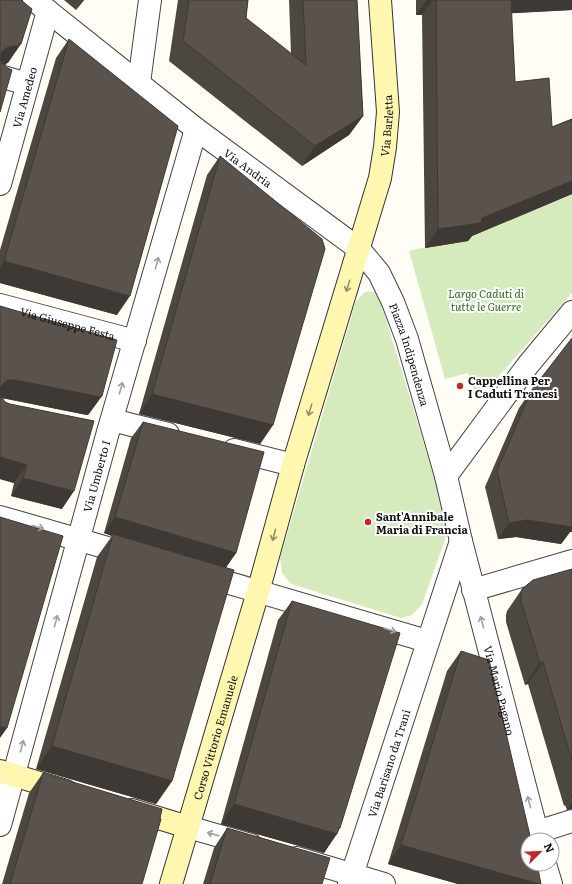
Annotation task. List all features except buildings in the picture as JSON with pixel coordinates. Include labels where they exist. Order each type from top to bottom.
[{"type":"street","points":[[139,83],[150,0]]},
{"type":"street","name":"Via Barletta","points":[[359,249],[380,178],[386,147],[388,112],[380,0]]},
{"type":"street","name":"Via Andria","points":[[41,5],[196,129],[359,249]]},
{"type":"street","name":"Via Amedeo","points":[[0,184],[27,84],[41,5]]},
{"type":"street","points":[[0,76],[27,84]]},
{"type":"street","name":"Via Umberto I","points":[[0,824],[7,773],[79,539],[196,129]]},
{"type":"street","points":[[258,592],[293,465],[359,249]]},
{"type":"street","name":"Piazza Indipendenza","points":[[359,249],[379,273],[393,302],[407,339],[446,476],[461,541]]},
{"type":"street","name":"Via Giuseppe Festa","points":[[0,305],[135,341]]},
{"type":"street","points":[[446,476],[528,365],[572,312]]},
{"type":"street","points":[[85,427],[110,426],[188,439]]},
{"type":"street","points":[[218,446],[293,465]]},
{"type":"street","points":[[0,517],[154,561]]},
{"type":"street","points":[[184,570],[427,641],[461,541]]},
{"type":"street","name":"Via Mario Pagano","points":[[461,541],[537,832]]},
{"type":"street","points":[[473,590],[572,561]]},
{"type":"street","name":"Corso Vittorio Emanuele","points":[[171,884],[258,592]]},
{"type":"street","name":"Via Barisano da Trani","points":[[350,879],[427,641]]},
{"type":"street","points":[[7,773],[82,795]]},
{"type":"street","points":[[112,804],[274,852],[350,879],[384,884]]},
{"type":"street","points":[[547,832],[572,821]]},
{"type":"street","points":[[547,872],[551,884]]},
{"type":"green space","name":"Largo Caduti di tutte le Guerre","points":[[572,194],[572,293],[496,379],[474,392],[468,373],[445,379],[409,251],[469,237]]},
{"type":"green space","points":[[365,292],[375,292],[381,303],[446,516],[447,528],[445,540],[422,604],[412,615],[401,618],[291,584],[282,573],[280,558],[356,301]]},
{"type":"place","name":"Cappellina Per I Caduti Tranesi","points":[[460,386]]},
{"type":"place","name":"Sant'Annibale Maria di Francia","points":[[368,522]]}]
